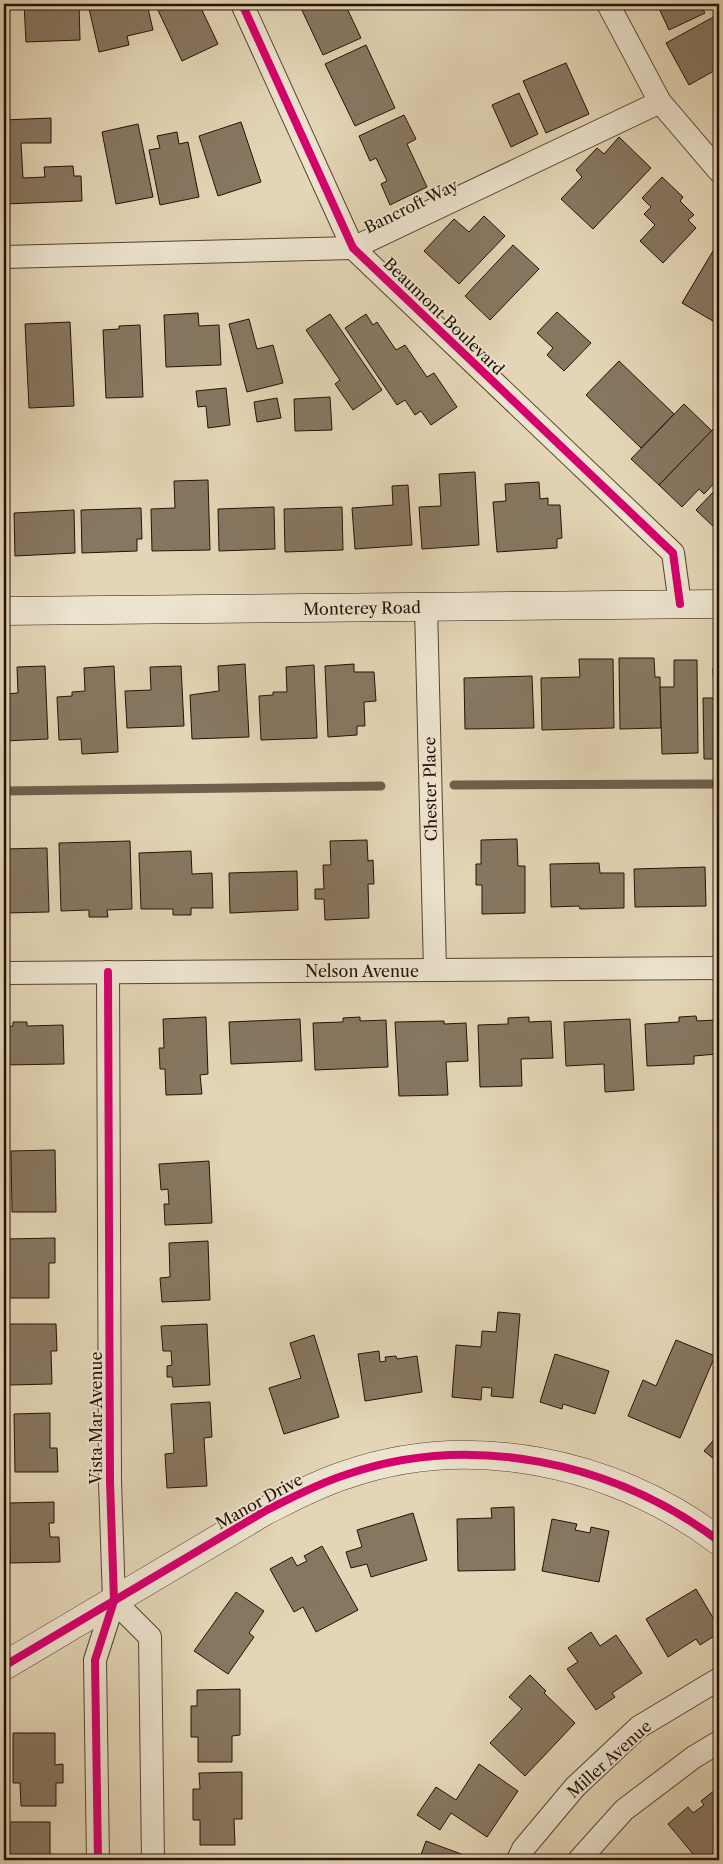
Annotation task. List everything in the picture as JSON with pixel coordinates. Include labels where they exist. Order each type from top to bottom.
[{"type":"street","name":"Beaumont Boulevard","points":[[242,4],[354,248],[673,553],[680,604]]},
{"type":"street","points":[[608,4],[660,102],[719,170]]},
{"type":"street","name":"Bancroft Way","points":[[4,257],[354,248],[660,102]]},
{"type":"street","name":"Monterey Road","points":[[4,611],[719,604]]},
{"type":"street","name":"Chester Place","points":[[426,607],[435,970]]},
{"type":"street","name":"Nelson Avenue","points":[[4,973],[719,968]]},
{"type":"street","name":"Vista Mar Avenue","points":[[98,1860],[95,1660],[114,1601],[110,1471],[108,972]]},
{"type":"street","name":"Manor Drive","points":[[4,1666],[265,1511],[345,1474],[389,1463],[432,1456],[478,1455],[523,1458],[568,1467],[613,1481],[654,1499],[694,1522],[719,1541]]},
{"type":"street","points":[[114,1601],[150,1637],[153,1860]]},
{"type":"street","name":"Miller Avenue","points":[[518,1860],[523,1849],[575,1786],[639,1727],[719,1679]]},
{"type":"street","points":[[579,1860],[624,1810],[694,1757],[719,1742]]},
{"type":"building","points":[[4,4],[6,4],[6,16],[4,17]]},
{"type":"building","points":[[24,4],[79,4],[80,40],[26,42]]},
{"type":"building","points":[[88,4],[147,4],[153,30],[127,36],[129,45],[99,52]]},
{"type":"building","points":[[155,4],[199,4],[218,44],[182,61]]},
{"type":"building","points":[[299,4],[345,4],[361,38],[323,55]]},
{"type":"building","points":[[657,4],[700,4],[705,13],[669,30]]},
{"type":"building","points":[[719,14],[719,68],[689,85],[666,43]]},
{"type":"building","points":[[366,45],[395,108],[355,126],[325,64]]},
{"type":"building","points":[[566,63],[589,114],[546,133],[523,81]]},
{"type":"building","points":[[519,93],[538,134],[511,147],[492,105]]},
{"type":"building","points":[[719,95],[719,108],[713,100]]},
{"type":"building","points":[[404,115],[416,139],[407,144],[427,187],[390,205],[381,184],[387,181],[376,158],[370,161],[359,136]]},
{"type":"building","points":[[51,118],[51,143],[21,143],[23,178],[45,177],[44,167],[73,166],[74,176],[81,176],[82,201],[4,204],[4,120]]},
{"type":"building","points":[[241,122],[261,182],[218,196],[199,136]]},
{"type":"building","points":[[138,124],[153,197],[116,204],[102,132]]},
{"type":"building","points":[[177,132],[179,144],[188,142],[199,197],[160,205],[149,150],[160,148],[157,136]]},
{"type":"building","points":[[619,137],[651,168],[593,229],[561,199],[582,177],[576,170],[597,148],[604,154]]},
{"type":"building","points":[[662,177],[683,197],[680,201],[694,215],[688,220],[696,228],[663,263],[640,241],[655,225],[644,214],[651,207],[642,198]]},
{"type":"building","points":[[484,216],[505,236],[459,284],[424,251],[454,219],[469,232]]},
{"type":"building","points":[[719,241],[719,319],[716,317],[713,321],[682,303]]},
{"type":"building","points":[[513,245],[539,269],[490,320],[465,296]]},
{"type":"building","points":[[557,312],[591,343],[564,371],[547,355],[553,348],[537,333]]},
{"type":"building","points":[[198,313],[199,326],[219,325],[221,365],[166,367],[164,315]]},
{"type":"building","points":[[330,314],[382,390],[353,410],[335,384],[340,380],[306,330]]},
{"type":"building","points":[[366,314],[373,325],[377,322],[396,350],[405,345],[427,377],[434,373],[457,407],[431,425],[421,411],[415,415],[405,400],[397,405],[345,328]]},
{"type":"building","points":[[249,319],[257,349],[273,345],[283,383],[247,392],[229,324]]},
{"type":"building","points":[[70,322],[74,406],[29,408],[25,324]]},
{"type":"building","points":[[140,325],[143,397],[106,398],[103,330],[119,329],[119,326]]},
{"type":"building","points":[[619,361],[674,414],[641,448],[586,395]]},
{"type":"building","points":[[226,388],[230,425],[208,428],[206,406],[198,407],[196,391]]},
{"type":"building","points":[[330,397],[332,430],[295,431],[294,399]]},
{"type":"building","points":[[277,398],[281,418],[257,422],[254,402]]},
{"type":"building","points":[[684,404],[712,431],[659,485],[631,459]]},
{"type":"building","points":[[719,423],[719,478],[704,494],[699,489],[682,507],[659,485]]},
{"type":"building","points":[[475,472],[479,545],[422,549],[419,507],[441,506],[439,474]]},
{"type":"building","points":[[208,480],[210,550],[152,551],[151,509],[175,508],[174,481]]},
{"type":"building","points":[[539,482],[540,499],[548,498],[548,505],[560,505],[562,538],[557,539],[557,548],[497,552],[493,502],[506,501],[505,484]]},
{"type":"building","points":[[408,485],[412,545],[355,549],[352,508],[393,505],[392,486]]},
{"type":"building","points":[[719,486],[719,532],[696,510]]},
{"type":"building","points":[[4,504],[6,552],[4,552]]},
{"type":"building","points":[[274,507],[275,549],[219,551],[218,509]]},
{"type":"building","points":[[342,507],[343,550],[285,552],[284,509]]},
{"type":"building","points":[[141,508],[142,539],[137,539],[137,551],[82,553],[81,510]]},
{"type":"building","points":[[74,510],[75,553],[15,556],[14,513]]},
{"type":"building","points":[[619,658],[654,658],[655,677],[660,677],[661,728],[620,729]]},
{"type":"building","points":[[579,659],[613,659],[614,728],[542,730],[541,678],[580,677]]},
{"type":"building","points":[[674,660],[697,660],[698,753],[662,754],[660,687],[674,687]]},
{"type":"building","points":[[245,664],[249,737],[192,739],[190,695],[219,691],[218,666]]},
{"type":"building","points":[[354,664],[354,672],[374,672],[376,701],[364,702],[365,726],[357,726],[357,735],[328,737],[325,666]]},
{"type":"building","points":[[314,665],[317,738],[261,740],[259,696],[273,695],[273,692],[287,692],[286,667]]},
{"type":"building","points":[[45,666],[48,739],[4,741],[4,694],[18,693],[17,667]]},
{"type":"building","points":[[114,666],[118,752],[82,754],[81,739],[59,740],[57,697],[72,696],[72,692],[85,691],[84,668]]},
{"type":"building","points":[[181,666],[184,726],[127,728],[125,691],[151,690],[150,667]]},
{"type":"building","points":[[713,668],[719,668],[719,759],[704,759],[703,698],[714,698]]},
{"type":"building","points":[[532,676],[534,728],[465,729],[464,678]]},
{"type":"building","points":[[517,839],[518,866],[525,866],[525,913],[482,914],[482,885],[476,885],[476,864],[481,864],[481,840]]},
{"type":"building","points":[[367,840],[368,861],[373,860],[374,884],[368,884],[369,918],[325,920],[324,899],[315,899],[315,889],[324,889],[323,865],[331,865],[330,841]]},
{"type":"building","points":[[130,841],[132,909],[107,910],[108,917],[89,917],[89,910],[61,911],[59,843]]},
{"type":"building","points":[[47,848],[49,912],[4,913],[4,849]]},
{"type":"building","points":[[191,851],[192,874],[212,873],[213,908],[191,908],[191,915],[173,915],[173,909],[141,909],[139,853]]},
{"type":"building","points":[[717,859],[719,859],[719,906],[718,906]]},
{"type":"building","points":[[599,863],[600,873],[624,873],[624,908],[580,909],[579,906],[551,907],[550,864]]},
{"type":"building","points":[[705,867],[706,906],[635,907],[634,869]]},
{"type":"building","points":[[297,871],[298,910],[230,913],[229,873]]},
{"type":"building","points":[[696,1016],[697,1021],[716,1020],[717,1054],[694,1056],[694,1064],[647,1066],[645,1024],[679,1022],[679,1017]]},
{"type":"building","points":[[206,1017],[208,1074],[200,1075],[202,1094],[166,1095],[165,1069],[160,1069],[159,1048],[164,1048],[163,1019]]},
{"type":"building","points":[[360,1017],[360,1021],[386,1020],[388,1067],[315,1070],[313,1023],[343,1022],[343,1018]]},
{"type":"building","points":[[529,1017],[529,1022],[551,1021],[553,1058],[521,1059],[522,1086],[480,1087],[478,1025],[508,1024],[508,1018]]},
{"type":"building","points":[[300,1019],[302,1061],[231,1064],[229,1022]]},
{"type":"building","points":[[630,1019],[634,1090],[605,1092],[604,1064],[566,1066],[564,1022]]},
{"type":"building","points":[[444,1021],[444,1024],[466,1023],[468,1061],[446,1062],[448,1095],[399,1096],[395,1022]]},
{"type":"building","points":[[13,1022],[27,1022],[27,1026],[63,1025],[64,1064],[4,1065],[4,1027],[13,1026]]},
{"type":"building","points":[[55,1150],[56,1212],[12,1212],[11,1151]]},
{"type":"building","points":[[209,1161],[212,1223],[165,1225],[164,1204],[169,1204],[168,1189],[161,1190],[159,1164]]},
{"type":"building","points":[[55,1238],[55,1263],[49,1263],[49,1298],[6,1298],[5,1239]]},
{"type":"building","points":[[208,1241],[210,1300],[162,1302],[160,1278],[170,1277],[169,1243]]},
{"type":"building","points":[[498,1312],[520,1314],[513,1398],[491,1396],[492,1388],[482,1387],[481,1400],[452,1397],[456,1345],[481,1347],[482,1331],[496,1332]]},
{"type":"building","points":[[8,1324],[56,1324],[57,1351],[51,1351],[52,1384],[9,1385]]},
{"type":"building","points":[[207,1324],[210,1385],[173,1387],[172,1377],[167,1377],[167,1366],[172,1365],[171,1351],[163,1351],[161,1326]]},
{"type":"building","points":[[314,1335],[339,1417],[284,1434],[269,1388],[301,1378],[290,1343]]},
{"type":"building","points":[[676,1340],[715,1356],[680,1438],[628,1416],[643,1380],[656,1386]]},
{"type":"building","points":[[379,1351],[380,1362],[386,1361],[385,1357],[396,1356],[397,1359],[417,1356],[422,1392],[365,1401],[358,1354]]},
{"type":"building","points":[[555,1354],[609,1371],[595,1414],[563,1404],[562,1409],[540,1402]]},
{"type":"building","points":[[210,1402],[212,1437],[204,1438],[207,1486],[167,1488],[165,1454],[174,1453],[171,1404]]},
{"type":"building","points":[[50,1413],[50,1448],[57,1448],[58,1472],[15,1472],[14,1414]]},
{"type":"building","points":[[719,1434],[719,1463],[704,1451]]},
{"type":"building","points":[[54,1502],[54,1523],[49,1523],[50,1537],[59,1537],[60,1562],[10,1563],[9,1503]]},
{"type":"building","points":[[514,1507],[515,1570],[458,1571],[457,1519],[492,1518],[491,1508]]},
{"type":"building","points":[[413,1513],[427,1560],[371,1577],[367,1564],[351,1568],[346,1552],[362,1547],[357,1530]]},
{"type":"building","points":[[552,1519],[577,1524],[575,1530],[590,1533],[591,1527],[609,1531],[599,1582],[542,1571]]},
{"type":"building","points":[[322,1546],[358,1610],[316,1632],[303,1607],[294,1612],[270,1569],[292,1557],[297,1566],[307,1561],[304,1556]]},
{"type":"building","points":[[696,1589],[719,1628],[719,1633],[700,1645],[696,1639],[668,1657],[646,1619]]},
{"type":"building","points":[[236,1592],[264,1611],[249,1633],[254,1637],[228,1674],[194,1651]]},
{"type":"building","points":[[591,1632],[600,1646],[616,1635],[642,1673],[612,1693],[615,1697],[596,1710],[567,1669],[578,1662],[568,1648]]},
{"type":"building","points":[[530,1675],[546,1691],[544,1693],[575,1723],[525,1776],[490,1743],[522,1709],[509,1697]]},
{"type":"building","points":[[240,1689],[240,1735],[232,1736],[232,1762],[198,1762],[198,1737],[191,1737],[191,1706],[197,1706],[197,1690]]},
{"type":"building","points":[[13,1733],[55,1733],[55,1765],[63,1764],[63,1783],[56,1783],[56,1806],[21,1806],[20,1783],[13,1783]]},
{"type":"building","points":[[479,1764],[518,1791],[487,1837],[451,1813],[440,1830],[417,1815],[436,1787],[456,1800]]},
{"type":"building","points":[[242,1772],[242,1819],[234,1819],[235,1845],[200,1845],[200,1820],[193,1820],[193,1789],[200,1789],[199,1773]]},
{"type":"building","points":[[715,1790],[719,1796],[719,1849],[705,1860],[698,1860],[668,1824],[688,1807],[693,1813],[704,1805],[701,1801]]},
{"type":"building","points":[[4,1822],[50,1822],[50,1860],[4,1860]]},
{"type":"building","points":[[426,1841],[472,1858],[472,1860],[419,1860]]},
{"type":"building","points":[[199,1858],[235,1858],[235,1860],[199,1860]]},
{"type":"waterway","points":[[454,785],[719,784]]},
{"type":"waterway","points":[[4,791],[381,786]]},
{"type":"cycle path","points":[[242,4],[353,248],[673,553],[680,604]]},
{"type":"cycle path","points":[[98,1860],[95,1660],[114,1601],[110,1481],[108,972]]},
{"type":"cycle path","points":[[4,1666],[265,1511],[345,1475],[393,1462],[442,1456],[491,1456],[540,1462],[588,1474],[634,1491],[678,1514],[719,1541]]}]
